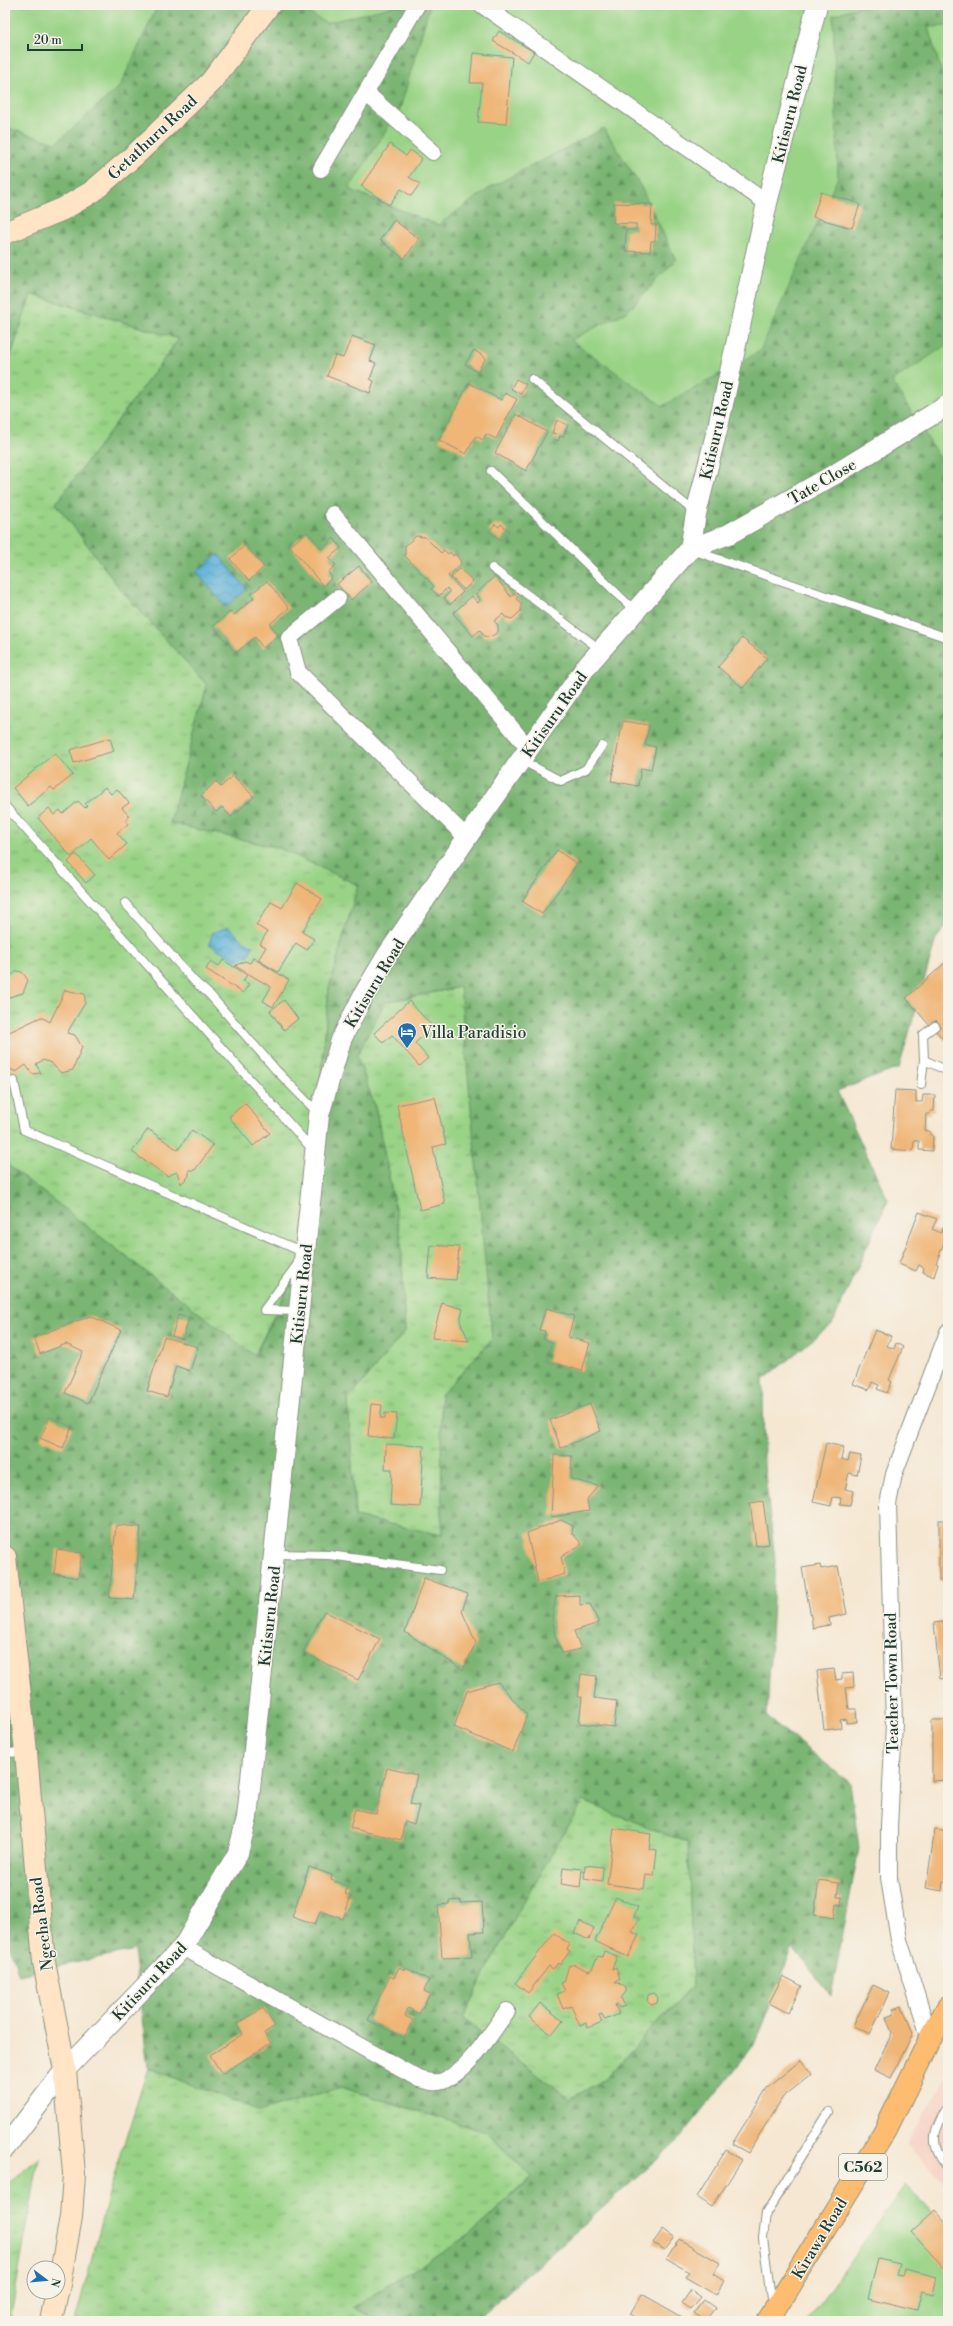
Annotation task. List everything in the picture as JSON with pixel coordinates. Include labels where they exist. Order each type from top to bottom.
[{"type":"main road","name":"Getathuru Road","points":[[5,233],[69,206],[92,192],[136,154],[211,82],[269,5]]},
{"type":"main road","name":"Ngecha Road","points":[[5,1557],[15,1752],[44,1962],[65,2070],[74,2174],[71,2217],[63,2260]]},
{"type":"main road","name":"Kirawa Road","points":[[770,2317],[886,2129],[930,2039],[948,2007]]},
{"type":"main road","name":"Ngecha Road","points":[[51,2321],[56,2300]]},
{"type":"street","points":[[321,169],[418,5]]},
{"type":"street","points":[[482,5],[767,204]]},
{"type":"street","name":"Kitisuru Road","points":[[5,2148],[65,2070],[183,1947],[223,1882],[238,1853],[247,1818],[276,1554],[299,1311],[320,1115],[341,1040],[358,1005],[388,954],[525,754],[601,650],[690,549],[696,514],[721,414],[767,204],[817,5]]},
{"type":"street","points":[[366,93],[432,152]]},
{"type":"street","name":"Tate Close","points":[[690,549],[729,534],[831,477],[948,405]]},
{"type":"street","points":[[333,514],[525,754]]},
{"type":"street","points":[[338,598],[289,638],[298,672],[467,838]]},
{"type":"street","name":"Teacher Town Road","points":[[930,2039],[899,1940],[889,1878],[889,1827],[894,1724],[888,1504],[894,1474],[948,1332]]},
{"type":"street","points":[[183,1947],[419,2079],[431,2082],[442,2081],[469,2060],[507,2011]]},
{"type":"lane","points":[[532,379],[696,514]]},
{"type":"lane","points":[[490,471],[636,611]]},
{"type":"lane","points":[[690,549],[948,638]]},
{"type":"lane","points":[[492,568],[601,650]]},
{"type":"lane","points":[[525,754],[561,780],[586,769],[602,746]]},
{"type":"lane","points":[[5,806],[316,1152]]},
{"type":"lane","points":[[125,903],[194,981],[210,995],[276,1070],[320,1115]]},
{"type":"lane","points":[[921,1086],[924,1060],[923,1035],[935,1026]]},
{"type":"lane","points":[[924,1060],[948,1071]]},
{"type":"lane","points":[[14,1081],[24,1130],[305,1253],[264,1310],[299,1311]]},
{"type":"lane","points":[[276,1554],[329,1555],[440,1570]]},
{"type":"lane","points":[[948,2107],[940,2120],[934,2141],[937,2155],[948,2168]]},
{"type":"lane","points":[[770,2317],[763,2238],[766,2213],[829,2112]]},
{"type":"shaded area","points":[[948,2076],[948,2187],[906,2144]]},
{"type":"green space","points":[[5,5],[158,5],[120,86],[56,143],[5,127]]},
{"type":"green space","points":[[158,5],[297,5],[326,23],[398,5],[430,5],[400,109],[349,189],[437,225],[491,187],[604,128],[641,187],[676,260],[628,311],[572,340],[663,406],[838,177],[833,15],[864,5],[948,5],[948,26],[928,28],[948,93],[948,344],[892,381],[943,462],[948,459],[948,923],[936,939],[899,1068],[837,1091],[888,1200],[832,1324],[763,1380],[764,1466],[775,1560],[767,1717],[850,1783],[859,1848],[831,1996],[793,1947],[754,2045],[678,2141],[475,2321],[379,2321],[353,2307],[470,2235],[532,2177],[486,2132],[341,2087],[261,2111],[148,2068],[134,1950],[19,1975],[5,1933],[5,1163],[255,1356],[305,1253],[329,988],[358,885],[279,848],[170,823],[207,685],[121,590],[56,503],[179,339],[31,294],[5,373],[5,127],[56,143],[120,86]],"holes":[[[460,987],[492,1339],[441,1395],[442,1535],[355,1517],[348,1400],[405,1331],[401,1240],[376,1110],[357,1055],[385,1002]],[[583,1801],[688,1843],[693,1985],[605,2079],[570,2099],[462,2018],[521,1906]]]},
{"type":"green space","points":[[297,5],[398,5],[326,23]]},
{"type":"green space","points":[[430,5],[864,5],[833,15],[838,177],[760,351],[663,406],[571,340],[628,311],[676,260],[641,187],[604,128],[491,187],[438,225],[349,189],[400,109]]},
{"type":"green space","points":[[948,26],[948,93],[928,27]]},
{"type":"green space","points":[[31,294],[179,339],[56,503],[121,590],[207,685],[170,823],[279,848],[358,885],[329,988],[305,1253],[254,1356],[5,1163],[5,373]]},
{"type":"green space","points":[[948,344],[948,459],[943,463],[892,381]]},
{"type":"green space","points":[[461,987],[493,1339],[441,1395],[442,1535],[355,1517],[348,1400],[405,1331],[401,1240],[376,1110],[356,1055],[385,1002]]},
{"type":"green space","points":[[583,1801],[688,1843],[693,1985],[605,2079],[570,2099],[462,2018],[521,1906]]},
{"type":"green space","points":[[148,2068],[261,2111],[341,2087],[486,2132],[532,2176],[470,2235],[354,2307],[379,2321],[75,2321],[114,2176]]},
{"type":"green space","points":[[39,2158],[10,2321],[5,2321],[5,2186]]},
{"type":"green space","points":[[905,2185],[948,2228],[948,2321],[808,2321]]},
{"type":"water","points":[[218,554],[247,589],[226,607],[196,572]]},
{"type":"water","points":[[229,927],[240,938],[253,946],[248,956],[236,960],[209,944],[213,932]]},
{"type":"building","points":[[499,31],[534,52],[528,62],[493,41]]},
{"type":"building","points":[[473,53],[512,57],[506,124],[478,122],[482,83],[470,83]]},
{"type":"building","points":[[390,144],[406,156],[410,150],[422,158],[409,177],[420,184],[411,196],[401,189],[389,205],[361,186]]},
{"type":"building","points":[[821,192],[860,204],[852,228],[813,217]]},
{"type":"building","points":[[614,203],[652,204],[651,225],[656,225],[655,241],[651,241],[650,252],[625,251],[626,230],[636,230],[636,224],[613,223]]},
{"type":"building","points":[[394,220],[419,239],[404,259],[380,240]]},
{"type":"building","points":[[352,336],[376,345],[370,361],[376,363],[370,379],[374,381],[370,393],[327,376],[335,355],[343,358]]},
{"type":"building","points":[[474,350],[486,358],[477,372],[465,364]]},
{"type":"building","points":[[516,379],[526,384],[521,394],[511,389]]},
{"type":"building","points":[[469,383],[501,400],[505,393],[517,399],[496,439],[486,434],[483,440],[476,436],[466,454],[439,440]]},
{"type":"building","points":[[516,414],[547,432],[526,471],[495,453]]},
{"type":"building","points":[[557,420],[568,425],[563,437],[560,436],[558,441],[554,439],[556,434],[552,433]]},
{"type":"building","points":[[495,524],[499,527],[501,524],[509,531],[501,541],[489,531]]},
{"type":"building","points":[[307,532],[322,549],[334,538],[341,548],[329,558],[336,565],[328,572],[332,578],[323,586],[290,546]]},
{"type":"building","points":[[416,536],[425,537],[441,553],[444,550],[448,554],[450,552],[453,556],[455,554],[460,560],[461,564],[448,576],[463,592],[450,605],[444,598],[450,592],[447,588],[439,596],[431,589],[434,586],[405,556],[405,546]]},
{"type":"building","points":[[245,545],[264,567],[249,581],[230,559]]},
{"type":"building","points":[[359,566],[372,582],[351,600],[337,584]]},
{"type":"building","points":[[459,568],[473,581],[464,590],[451,577]]},
{"type":"building","points":[[495,576],[511,597],[514,593],[518,597],[516,599],[521,603],[521,611],[512,619],[505,617],[503,614],[494,621],[498,625],[498,632],[492,636],[485,637],[480,630],[473,636],[453,613],[472,596],[478,603],[480,600],[476,594]]},
{"type":"building","points":[[267,581],[289,608],[270,624],[278,635],[263,648],[255,637],[236,653],[213,626],[231,611],[234,615],[254,598],[251,594]]},
{"type":"building","points":[[742,638],[767,658],[743,688],[718,667]]},
{"type":"building","points":[[623,721],[649,725],[645,745],[656,747],[651,770],[641,768],[638,786],[611,781]]},
{"type":"building","points":[[110,738],[114,751],[74,763],[70,750]]},
{"type":"building","points":[[55,753],[73,775],[54,790],[51,787],[28,806],[13,788]]},
{"type":"building","points":[[233,775],[254,797],[231,817],[222,807],[216,812],[201,796],[216,781],[221,787]]},
{"type":"building","points":[[105,787],[111,794],[117,789],[129,803],[122,808],[130,817],[126,820],[128,824],[117,833],[127,844],[109,860],[91,838],[71,857],[38,818],[49,808],[54,815],[60,810],[63,814],[78,801],[85,808],[87,806],[85,804]]},
{"type":"building","points":[[557,850],[577,864],[542,914],[522,901]]},
{"type":"building","points":[[76,854],[95,875],[86,883],[68,862]]},
{"type":"building","points":[[297,883],[322,899],[302,932],[314,939],[307,950],[296,943],[278,972],[258,960],[266,947],[260,944],[267,932],[256,925],[271,902],[282,908]]},
{"type":"building","points":[[253,958],[289,980],[273,1007],[263,1001],[271,987],[235,966],[245,961],[250,963]]},
{"type":"building","points":[[223,960],[247,975],[243,981],[249,984],[243,993],[206,969],[211,961],[219,966]]},
{"type":"building","points":[[948,960],[948,1038],[945,1041],[935,1030],[941,1026],[936,1020],[930,1026],[906,998]]},
{"type":"building","points":[[17,971],[22,972],[28,980],[23,993],[9,997],[5,1004],[5,977],[12,975]]},
{"type":"building","points":[[65,990],[85,994],[85,1003],[67,1033],[75,1035],[82,1047],[73,1070],[61,1073],[51,1063],[43,1060],[36,1064],[41,1073],[32,1074],[26,1065],[16,1072],[5,1066],[5,1034],[41,1017],[50,1022]]},
{"type":"building","points":[[284,1000],[298,1019],[284,1030],[270,1011]]},
{"type":"building","points":[[409,1001],[433,1027],[415,1043],[428,1058],[419,1066],[392,1035],[383,1043],[374,1033]]},
{"type":"building","points":[[895,1090],[916,1091],[916,1102],[922,1102],[923,1095],[935,1095],[934,1111],[930,1111],[930,1114],[926,1114],[925,1131],[930,1131],[930,1135],[933,1135],[932,1151],[919,1150],[919,1141],[914,1141],[913,1151],[891,1149]]},
{"type":"building","points":[[435,1097],[446,1144],[433,1147],[445,1204],[420,1210],[397,1105]]},
{"type":"building","points":[[245,1103],[270,1133],[253,1146],[229,1117]]},
{"type":"building","points":[[148,1129],[178,1150],[192,1130],[213,1145],[195,1170],[189,1170],[189,1176],[181,1184],[177,1172],[167,1176],[132,1152]]},
{"type":"building","points":[[919,1212],[937,1219],[932,1229],[941,1233],[944,1226],[948,1228],[948,1240],[946,1244],[944,1243],[936,1263],[938,1264],[934,1277],[923,1272],[924,1268],[919,1265],[916,1271],[899,1264]]},
{"type":"building","points":[[431,1245],[459,1247],[456,1280],[428,1278]]},
{"type":"building","points":[[442,1303],[463,1309],[460,1321],[469,1341],[432,1338]]},
{"type":"building","points":[[546,1308],[574,1316],[568,1337],[590,1343],[582,1371],[547,1361],[552,1342],[543,1339],[545,1331],[539,1330]]},
{"type":"building","points":[[178,1315],[189,1318],[183,1339],[172,1336]]},
{"type":"building","points":[[90,1316],[121,1330],[88,1403],[65,1393],[83,1352],[66,1344],[40,1354],[34,1337]]},
{"type":"building","points":[[875,1330],[891,1336],[887,1346],[894,1349],[896,1343],[903,1347],[889,1380],[892,1382],[887,1393],[877,1389],[879,1385],[872,1382],[869,1390],[853,1384]]},
{"type":"building","points":[[164,1337],[198,1347],[190,1371],[176,1366],[167,1397],[147,1391]]},
{"type":"building","points":[[371,1404],[382,1405],[380,1418],[385,1418],[385,1413],[397,1414],[394,1439],[368,1436]]},
{"type":"building","points":[[590,1404],[601,1431],[561,1448],[550,1420]]},
{"type":"building","points":[[50,1417],[72,1427],[63,1448],[40,1438]]},
{"type":"building","points":[[826,1443],[844,1447],[841,1459],[848,1461],[850,1454],[861,1456],[857,1475],[849,1473],[845,1489],[853,1491],[850,1505],[840,1504],[841,1498],[833,1497],[831,1506],[813,1502]]},
{"type":"building","points":[[386,1444],[424,1446],[420,1507],[390,1505],[392,1469],[385,1469]]},
{"type":"building","points":[[554,1455],[572,1456],[571,1479],[598,1486],[587,1499],[589,1511],[551,1517]]},
{"type":"building","points":[[763,1501],[769,1544],[756,1546],[750,1503]]},
{"type":"building","points":[[561,1520],[573,1526],[572,1533],[582,1544],[561,1557],[565,1574],[538,1582],[527,1533]]},
{"type":"building","points":[[939,1520],[948,1520],[948,1581],[939,1581]]},
{"type":"building","points":[[116,1525],[141,1527],[134,1600],[109,1598]]},
{"type":"building","points":[[57,1549],[82,1553],[78,1578],[54,1574]]},
{"type":"building","points":[[820,1565],[821,1569],[838,1566],[847,1614],[829,1618],[830,1625],[813,1628],[802,1568]]},
{"type":"building","points":[[424,1578],[468,1594],[462,1611],[476,1643],[463,1670],[405,1632]]},
{"type":"building","points":[[580,1595],[580,1605],[590,1604],[599,1623],[574,1631],[581,1649],[562,1653],[555,1636],[552,1617],[556,1596]]},
{"type":"building","points":[[324,1611],[380,1639],[358,1680],[303,1652]]},
{"type":"building","points":[[948,1621],[948,1678],[940,1679],[934,1623]]},
{"type":"building","points":[[834,1669],[836,1680],[842,1679],[842,1674],[853,1673],[854,1687],[846,1688],[849,1709],[856,1709],[857,1722],[846,1723],[846,1719],[840,1720],[841,1728],[824,1730],[817,1671]]},
{"type":"building","points":[[581,1674],[597,1676],[594,1698],[617,1701],[614,1727],[579,1723],[582,1697],[578,1697]]},
{"type":"building","points":[[498,1682],[527,1715],[513,1752],[454,1727],[467,1691]]},
{"type":"building","points":[[932,1720],[948,1720],[948,1780],[932,1781]]},
{"type":"building","points":[[387,1768],[417,1775],[410,1804],[419,1806],[414,1824],[405,1821],[401,1840],[350,1828],[355,1809],[376,1814]]},
{"type":"building","points":[[614,1828],[651,1834],[649,1849],[657,1850],[654,1876],[646,1875],[644,1889],[607,1884]]},
{"type":"building","points":[[935,1829],[948,1831],[948,1882],[943,1881],[942,1891],[926,1888]]},
{"type":"building","points":[[585,1865],[603,1867],[602,1881],[584,1878]]},
{"type":"building","points":[[309,1867],[332,1875],[331,1880],[348,1886],[345,1894],[351,1896],[343,1919],[320,1911],[315,1925],[292,1917]]},
{"type":"building","points":[[563,1867],[582,1869],[580,1887],[561,1884]]},
{"type":"building","points":[[819,1880],[839,1883],[837,1897],[842,1897],[841,1905],[836,1904],[834,1918],[814,1915]]},
{"type":"building","points":[[616,1897],[638,1907],[634,1916],[639,1919],[632,1932],[639,1935],[628,1957],[595,1941]]},
{"type":"building","points":[[461,1900],[461,1903],[482,1902],[484,1932],[470,1933],[472,1957],[442,1958],[438,1905],[449,1904],[449,1901]]},
{"type":"building","points":[[580,1921],[594,1928],[589,1940],[574,1933]]},
{"type":"building","points":[[554,1933],[570,1945],[567,1949],[570,1951],[560,1965],[558,1963],[553,1969],[549,1966],[528,1993],[515,1983]]},
{"type":"building","points":[[604,1951],[617,1956],[612,1969],[616,1967],[620,1979],[615,1983],[619,1983],[626,1988],[626,1992],[621,1998],[625,2006],[619,2008],[617,2004],[615,2005],[619,2014],[605,2020],[602,2014],[599,2015],[602,2022],[588,2028],[586,2023],[580,2026],[571,2006],[563,2009],[557,1994],[565,1991],[561,1983],[564,1982],[569,1965],[571,1966],[573,1964],[588,1971],[592,1969],[598,1956],[602,1957]]},
{"type":"building","points":[[399,1967],[405,1970],[406,1968],[429,1980],[424,1991],[430,1994],[419,2014],[408,2008],[405,2016],[413,2020],[404,2038],[368,2020],[390,1976],[394,1978]]},
{"type":"building","points":[[783,1976],[802,1986],[788,2013],[769,2003]]},
{"type":"building","points":[[873,1985],[890,1993],[870,2034],[853,2026]]},
{"type":"building","points":[[653,1993],[658,1997],[657,2003],[651,2005],[647,2001],[648,1995]]},
{"type":"building","points":[[540,2003],[563,2021],[552,2035],[529,2017]]},
{"type":"building","points":[[902,2006],[913,2033],[891,2078],[874,2070],[892,2033],[886,2017],[895,2014],[893,2009]]},
{"type":"building","points":[[263,2008],[275,2026],[264,2033],[271,2043],[222,2074],[210,2055],[243,2034],[237,2024]]},
{"type":"building","points":[[801,2060],[812,2074],[783,2097],[748,2153],[732,2144],[767,2088]]},
{"type":"building","points":[[726,2150],[742,2160],[712,2207],[697,2197]]},
{"type":"building","points":[[935,2210],[948,2224],[948,2272],[911,2232]]},
{"type":"building","points":[[663,2229],[674,2237],[664,2250],[653,2243]]},
{"type":"building","points":[[679,2239],[720,2263],[713,2274],[724,2281],[716,2295],[685,2277],[689,2272],[667,2259]]},
{"type":"building","points":[[878,2259],[900,2264],[897,2275],[903,2276],[905,2269],[937,2277],[933,2294],[922,2291],[917,2310],[868,2298]]},
{"type":"building","points":[[691,2290],[701,2297],[691,2309],[682,2303]]},
{"type":"building","points":[[642,2294],[684,2318],[682,2321],[643,2321],[630,2314]]},
{"type":"building","points":[[704,2300],[715,2308],[705,2321],[694,2313]]},
{"type":"place","name":"Villa Paradisio","points":[[407,1049]]}]
